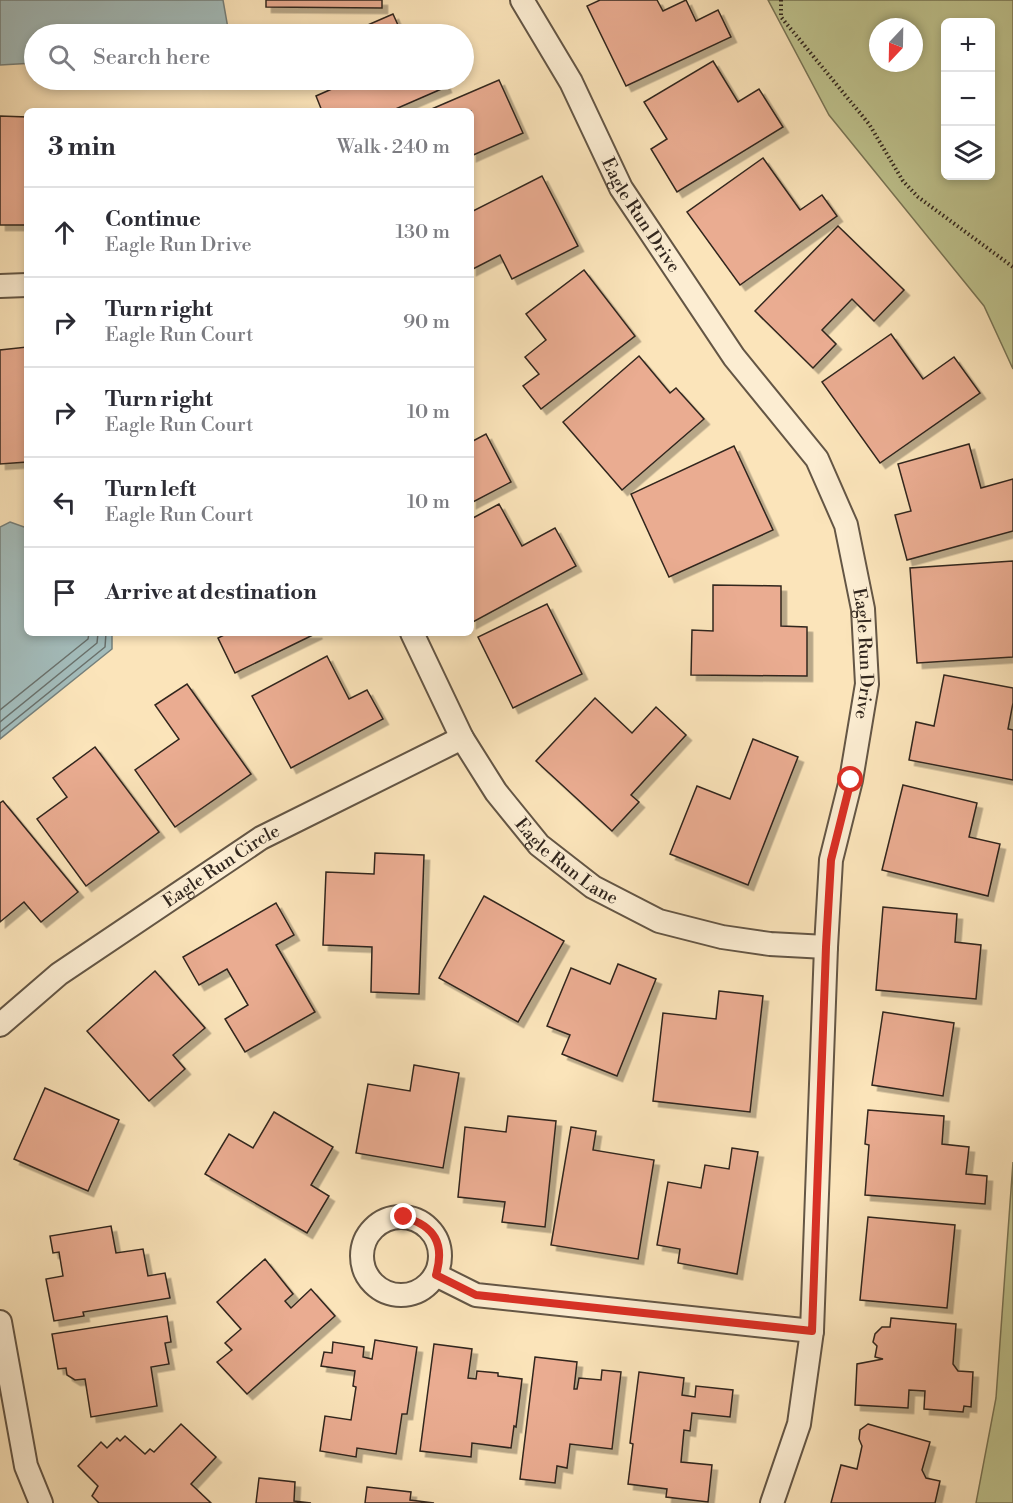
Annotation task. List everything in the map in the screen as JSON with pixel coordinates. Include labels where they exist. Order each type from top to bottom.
[{"type":"street","name":"Eagle Run Drive","points":[[522,0],[572,82],[621,188],[734,357],[817,459],[846,525],[863,609],[867,684],[851,780],[831,860],[812,1331],[800,1424],[772,1503]]},
{"type":"street","points":[[0,286],[24,285]]},
{"type":"street","name":"Eagle Run Lane","points":[[413,636],[462,738],[496,792],[539,845],[593,887],[659,921],[722,937],[770,944],[826,947]]},
{"type":"street","name":"Eagle Run Circle","points":[[0,1025],[59,974],[261,838],[462,738]]},
{"type":"street","points":[[436,1275],[476,1295],[812,1331]]},
{"type":"street","points":[[0,1322],[26,1466],[41,1503]]},
{"type":"path","points":[[781,0],[782,17],[869,124],[903,181],[918,197],[1013,267]]},
{"type":"green space","points":[[768,0],[1013,0],[1013,369],[984,306],[829,115]]},
{"type":"green space","points":[[1013,1162],[1013,1503],[976,1503],[996,1398]]},
{"type":"water","points":[[0,0],[223,0],[227,24],[24,24],[24,64],[0,65]]},
{"type":"water","points":[[10,522],[24,527],[24,636],[112,636],[112,649],[0,739],[0,527]]},
{"type":"building","points":[[266,0],[382,0],[382,8],[266,7]]},
{"type":"building","points":[[600,0],[657,0],[663,11],[686,0],[696,21],[718,10],[731,37],[626,86],[587,6]]},
{"type":"building","points":[[393,14],[398,24],[370,24]]},
{"type":"building","points":[[713,61],[738,102],[759,89],[783,127],[677,192],[651,149],[667,139],[644,102]]},
{"type":"building","points":[[499,80],[523,133],[474,155],[474,108],[434,108]]},
{"type":"building","points":[[330,90],[439,90],[398,108],[321,108],[316,96]]},
{"type":"building","points":[[0,116],[24,117],[24,225],[0,225]]},
{"type":"building","points":[[763,158],[800,210],[822,195],[837,216],[740,285],[687,212]]},
{"type":"building","points":[[542,176],[578,246],[512,279],[500,255],[474,268],[474,210]]},
{"type":"building","points":[[838,226],[904,290],[874,321],[852,299],[822,330],[836,344],[813,368],[755,311]]},
{"type":"building","points":[[584,270],[635,336],[541,409],[523,386],[539,374],[525,357],[546,340],[526,314]]},
{"type":"building","points":[[891,334],[923,379],[954,357],[980,393],[880,463],[822,382]]},
{"type":"building","points":[[24,347],[24,462],[0,464],[0,350]]},
{"type":"building","points":[[639,356],[670,393],[676,388],[704,419],[622,490],[563,422]]},
{"type":"building","points":[[486,434],[511,482],[474,501],[474,440]]},
{"type":"building","points":[[969,444],[981,488],[1013,479],[1013,531],[907,560],[895,515],[911,511],[898,464]]},
{"type":"building","points":[[734,446],[773,530],[669,577],[631,494]]},
{"type":"building","points":[[499,504],[522,546],[555,528],[576,566],[474,621],[474,517]]},
{"type":"building","points":[[1013,561],[1013,657],[917,663],[910,568]]},
{"type":"building","points":[[713,585],[781,586],[781,626],[807,627],[807,676],[691,675],[692,630],[713,631]]},
{"type":"building","points":[[547,604],[582,674],[513,708],[478,637]]},
{"type":"building","points":[[222,636],[311,636],[235,673],[218,638]]},
{"type":"building","points":[[327,656],[349,699],[367,690],[383,719],[291,768],[252,696]]},
{"type":"building","points":[[944,675],[1013,688],[1013,703],[1008,729],[1013,730],[1013,780],[909,760],[916,722],[934,726]]},
{"type":"building","points":[[187,684],[251,774],[175,827],[135,770],[179,739],[155,705]]},
{"type":"building","points":[[595,698],[632,733],[656,707],[686,735],[631,795],[639,802],[612,831],[536,761]]},
{"type":"building","points":[[753,739],[798,757],[748,885],[670,854],[697,786],[730,799]]},
{"type":"building","points":[[95,747],[159,832],[86,886],[37,819],[67,797],[53,778]]},
{"type":"building","points":[[903,785],[977,803],[969,837],[1000,844],[988,896],[882,870]]},
{"type":"building","points":[[3,801],[78,892],[41,922],[24,902],[0,922],[0,803]]},
{"type":"building","points":[[375,853],[424,855],[419,994],[371,992],[372,947],[323,945],[326,872],[374,874]]},
{"type":"building","points":[[484,896],[564,941],[518,1022],[439,978]]},
{"type":"building","points":[[276,903],[294,935],[276,945],[315,1012],[245,1052],[225,1019],[248,1005],[227,969],[199,985],[183,957]]},
{"type":"building","points":[[883,907],[957,914],[955,942],[981,945],[976,999],[876,990]]},
{"type":"building","points":[[618,964],[656,979],[617,1076],[562,1054],[570,1035],[547,1026],[571,968],[610,984]]},
{"type":"building","points":[[155,971],[205,1028],[173,1055],[185,1069],[149,1101],[87,1031]]},
{"type":"building","points":[[719,991],[763,996],[750,1112],[653,1101],[663,1013],[716,1019]]},
{"type":"building","points":[[883,1012],[954,1023],[943,1096],[872,1085]]},
{"type":"building","points":[[414,1065],[459,1073],[443,1168],[356,1153],[368,1084],[410,1091]]},
{"type":"building","points":[[45,1088],[119,1120],[88,1191],[14,1159]]},
{"type":"building","points":[[868,1110],[944,1116],[942,1144],[969,1147],[966,1174],[987,1176],[985,1204],[865,1195],[869,1145],[865,1144]]},
{"type":"building","points":[[274,1112],[333,1147],[311,1185],[329,1196],[307,1233],[205,1174],[229,1134],[253,1148]]},
{"type":"building","points":[[508,1116],[556,1121],[545,1227],[502,1222],[505,1202],[458,1197],[465,1127],[506,1132]]},
{"type":"building","points":[[571,1127],[596,1131],[593,1150],[654,1160],[638,1259],[551,1245]]},
{"type":"building","points":[[732,1148],[758,1152],[737,1274],[678,1263],[680,1249],[657,1245],[668,1182],[701,1188],[705,1165],[729,1169]]},
{"type":"building","points":[[868,1217],[955,1225],[947,1308],[860,1300]]},
{"type":"building","points":[[111,1226],[116,1253],[143,1249],[148,1276],[165,1273],[170,1298],[83,1312],[84,1316],[54,1321],[46,1279],[63,1276],[59,1252],[53,1253],[50,1236]]},
{"type":"building","points":[[265,1259],[293,1294],[285,1301],[291,1308],[311,1289],[335,1316],[247,1394],[217,1362],[232,1350],[225,1343],[241,1329],[217,1302]]},
{"type":"building","points":[[167,1316],[171,1342],[165,1343],[169,1364],[151,1367],[157,1406],[91,1417],[85,1379],[75,1380],[67,1375],[66,1368],[58,1369],[52,1334]]},
{"type":"building","points":[[891,1318],[956,1324],[953,1364],[958,1371],[973,1372],[971,1407],[964,1406],[963,1412],[924,1409],[925,1391],[909,1390],[908,1408],[855,1405],[857,1364],[883,1359],[875,1357],[877,1346],[873,1342],[875,1334],[882,1327],[890,1327]]},
{"type":"building","points":[[375,1340],[417,1347],[407,1414],[402,1414],[396,1454],[357,1448],[356,1457],[320,1451],[325,1416],[351,1420],[356,1387],[353,1386],[355,1371],[321,1366],[324,1352],[332,1353],[333,1342],[364,1347],[363,1357],[372,1359]]},
{"type":"building","points":[[434,1344],[472,1349],[468,1378],[476,1379],[477,1371],[522,1379],[511,1448],[472,1443],[471,1457],[420,1451]]},
{"type":"building","points":[[535,1357],[577,1362],[574,1389],[577,1389],[579,1378],[601,1380],[602,1370],[621,1372],[612,1449],[570,1444],[567,1468],[557,1466],[555,1483],[520,1479]]},
{"type":"building","points":[[639,1372],[684,1378],[682,1395],[695,1397],[696,1386],[733,1390],[730,1417],[692,1413],[690,1431],[684,1430],[681,1462],[712,1465],[708,1502],[666,1497],[667,1489],[628,1484],[633,1444],[630,1443]]},
{"type":"building","points":[[181,1424],[216,1457],[191,1484],[211,1503],[99,1503],[92,1496],[98,1486],[78,1466],[101,1442],[107,1448],[117,1438],[120,1441],[125,1436],[145,1454],[150,1449],[154,1452]]},
{"type":"building","points":[[868,1424],[930,1442],[922,1470],[926,1478],[940,1481],[935,1503],[831,1503],[841,1465],[857,1469],[862,1446],[859,1439],[860,1430]]},
{"type":"building","points":[[259,1478],[295,1482],[294,1501],[311,1503],[256,1503]]},
{"type":"building","points":[[367,1487],[411,1492],[410,1500],[434,1503],[365,1503]]},
{"type":"route","points":[[404,1217],[419,1221],[431,1231],[439,1244],[440,1260],[436,1275],[476,1295],[812,1331],[831,860],[851,780]]}]
